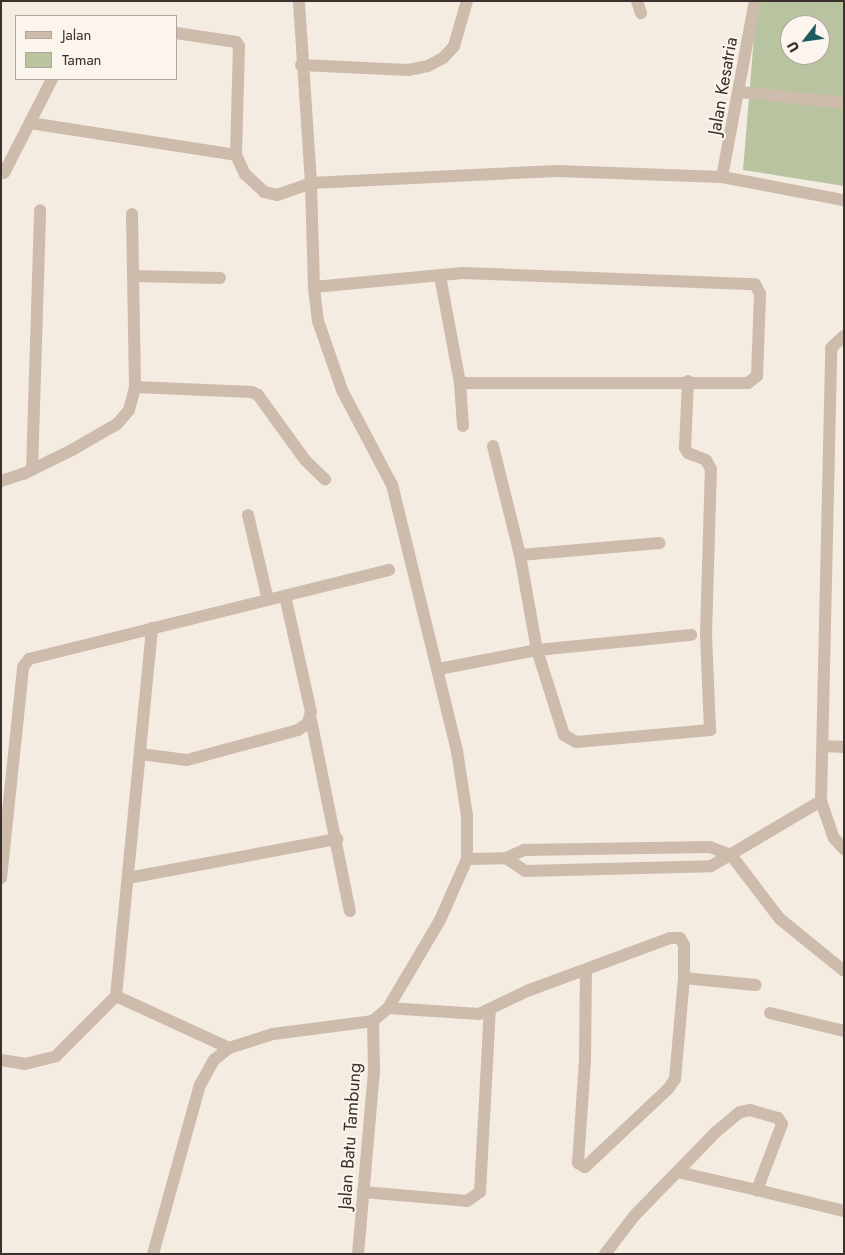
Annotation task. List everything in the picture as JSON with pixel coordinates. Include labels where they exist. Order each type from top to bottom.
[{"type":"street","points":[[153,1254],[205,1072],[229,1048],[299,1029],[373,1021],[388,1008],[440,920],[467,859],[467,816],[439,669],[392,485],[342,390],[318,321],[314,287],[311,183],[301,65],[300,1]]},
{"type":"street","points":[[301,65],[408,70],[428,66],[443,58],[454,46],[467,1]]},
{"type":"street","name":"Jalan Kesatria","points":[[722,177],[740,92],[755,1]]},
{"type":"street","points":[[178,34],[236,42],[239,46],[236,155],[244,174],[264,192],[277,195],[311,183],[557,171],[722,177],[844,200]]},
{"type":"street","points":[[4,174],[52,80]]},
{"type":"street","points":[[740,92],[844,104]]},
{"type":"street","points":[[30,123],[236,155]]},
{"type":"street","points":[[32,470],[40,210]]},
{"type":"street","points":[[1,481],[32,470],[117,424],[129,410],[135,387],[132,214]]},
{"type":"street","points":[[314,287],[462,273],[755,284],[761,312],[754,381],[460,383]]},
{"type":"street","points":[[133,276],[220,278]]},
{"type":"street","points":[[440,276],[460,383],[463,426]]},
{"type":"street","points":[[844,336],[831,348],[821,800],[834,838],[844,849]]},
{"type":"street","points":[[493,446],[520,555],[537,650],[564,735],[569,740],[576,742],[710,730],[706,634],[711,469],[706,460],[688,453],[685,448],[688,381]]},
{"type":"street","points":[[135,387],[252,392],[305,460],[324,478]]},
{"type":"street","points":[[248,515],[268,600]]},
{"type":"street","points":[[520,555],[658,542]]},
{"type":"street","points":[[1,878],[4,816],[25,663],[40,655],[390,570]]},
{"type":"street","points":[[285,596],[337,839],[350,911]]},
{"type":"street","points":[[1,1060],[25,1064],[56,1056],[116,996],[152,628]]},
{"type":"street","points":[[439,669],[537,650],[691,635]]},
{"type":"street","points":[[140,754],[187,760],[298,730],[311,720]]},
{"type":"street","points":[[823,746],[844,747]]},
{"type":"street","points":[[506,858],[525,871],[711,866],[821,800]]},
{"type":"street","points":[[128,878],[337,839]]},
{"type":"street","points":[[467,859],[506,858],[524,850],[710,847],[731,855],[780,919],[844,971]]},
{"type":"street","points":[[388,1008],[471,1015],[490,1009],[586,970],[676,936],[684,945],[684,978],[672,1085],[589,1165],[582,1168],[578,1163],[585,1060],[586,970]]},
{"type":"street","points":[[684,978],[756,985]]},
{"type":"street","points":[[116,996],[229,1048]]},
{"type":"street","points":[[363,1192],[467,1201],[480,1192],[490,1009]]},
{"type":"street","points":[[770,1013],[844,1031]]},
{"type":"street","name":"Jalan Batu Tambung","points":[[358,1254],[374,1072],[373,1021]]},
{"type":"street","points":[[605,1254],[634,1215],[716,1132],[740,1112],[750,1110],[778,1118],[783,1127],[757,1190]]},
{"type":"street","points":[[677,1172],[844,1211]]},
{"type":"green space","points":[[757,1],[844,1],[844,186],[743,170]]}]
